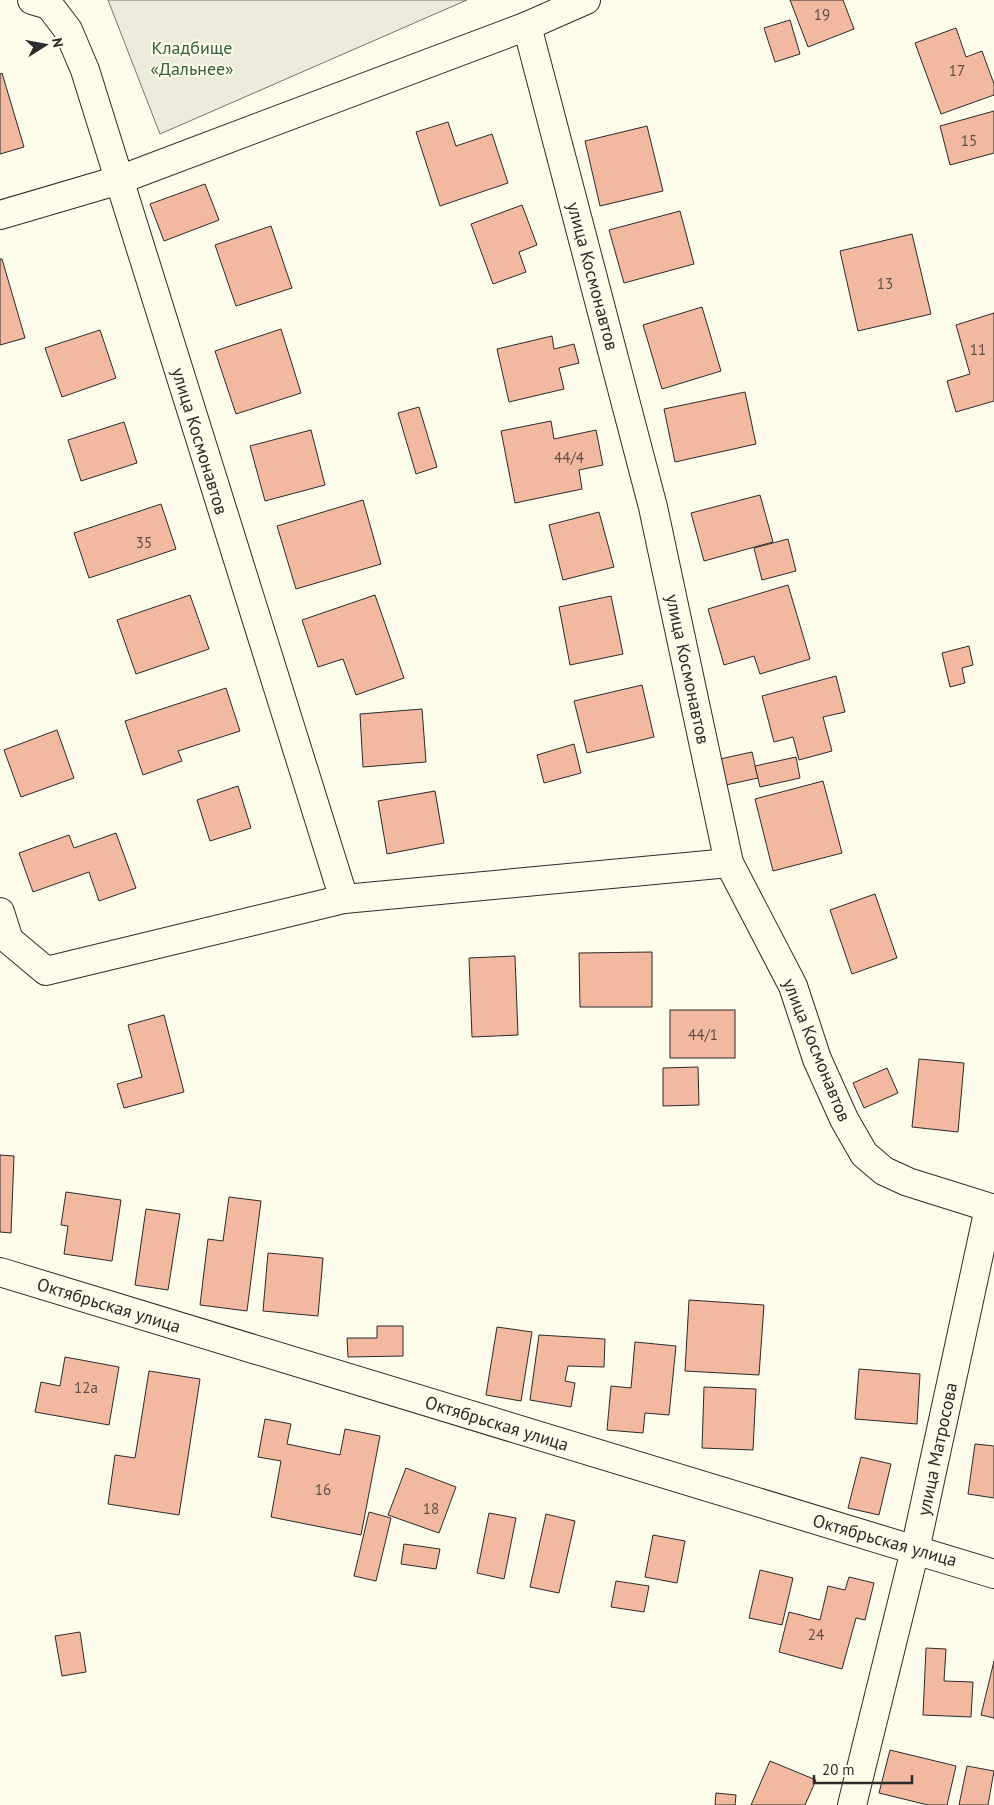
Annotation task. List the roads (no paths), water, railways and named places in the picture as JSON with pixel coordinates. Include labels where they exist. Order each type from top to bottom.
[{"type":"street","name":"улица Космонавтов","points":[[32,0],[49,5],[68,30],[85,70],[344,899]]},
{"type":"street","points":[[0,215],[119,180],[527,26],[586,0]]},
{"type":"street","name":"улица Космонавтов","points":[[527,26],[653,507],[729,863],[793,986],[817,1059],[844,1119],[864,1154],[884,1171],[908,1182],[992,1209]]},
{"type":"street","points":[[0,912],[9,940],[46,971],[344,899],[729,863]]},
{"type":"street","name":"улица Матросова","points":[[852,1805],[915,1550],[992,1209]]},
{"type":"street","name":"Октябрьская улица","points":[[0,1272],[963,1563],[994,1574]]},
{"type":"park label","name":"Кладбище «Дальнее»","points":[[192,57]]}]
